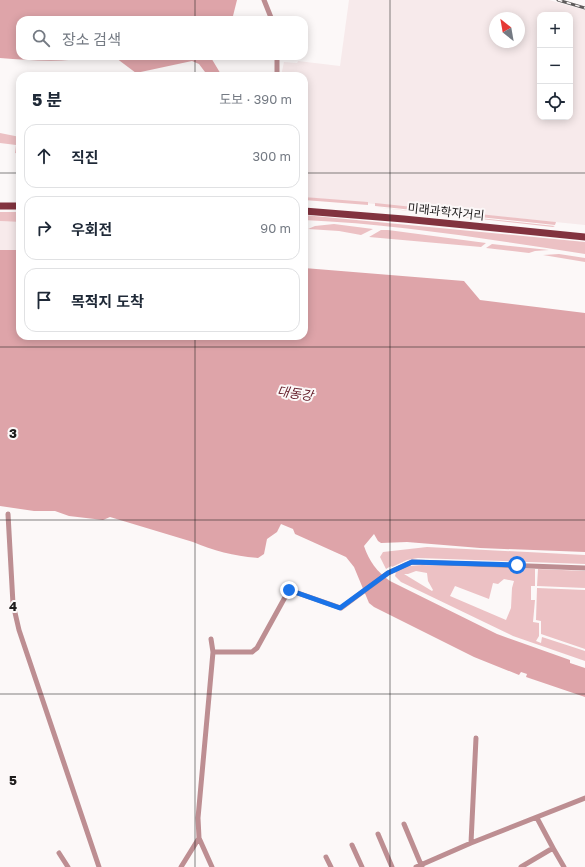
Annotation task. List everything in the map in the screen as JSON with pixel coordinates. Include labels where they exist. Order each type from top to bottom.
[{"type":"main road","points":[[0,201],[16,205]]},
{"type":"main road","points":[[0,206],[16,206]]},
{"type":"main road","name":"미래과학자거리","points":[[308,211],[404,218],[585,238]]},
{"type":"street","points":[[264,0],[270,16]]},
{"type":"street","points":[[277,60],[277,72]]},
{"type":"street","points":[[8,514],[13,604],[19,630],[99,867]]},
{"type":"street","points":[[213,652],[252,652],[257,648],[289,590],[340,608],[388,573],[402,566],[420,562],[585,568]]},
{"type":"street","points":[[211,639],[213,652],[201,780],[199,838],[212,867]]},
{"type":"street","points":[[471,843],[476,738]]},
{"type":"street","points":[[404,824],[420,866],[471,843],[585,798]]},
{"type":"street","points":[[537,818],[564,867]]},
{"type":"street","points":[[378,834],[392,867]]},
{"type":"street","points":[[181,867],[199,838]]},
{"type":"street","points":[[352,845],[362,867]]},
{"type":"street","points":[[521,867],[553,848]]},
{"type":"street","points":[[59,853],[68,867]]},
{"type":"street","points":[[326,857],[331,867]]},
{"type":"shaded area","points":[[349,0],[549,0],[585,10],[585,225],[308,197],[308,72],[282,72],[284,62],[297,63],[298,61],[340,66]]},
{"type":"shaded area","points":[[0,133],[16,136],[16,145],[0,143]]},
{"type":"shaded area","points":[[308,197],[368,202],[368,205],[308,200]]},
{"type":"shaded area","points":[[375,203],[556,222],[555,225],[375,206]]},
{"type":"shaded area","points":[[374,207],[555,226],[553,227]]},
{"type":"shaded area","points":[[0,212],[16,212],[16,222],[0,221]]},
{"type":"shaded area","points":[[308,215],[585,242],[585,254],[480,238],[339,222],[308,220]]},
{"type":"shaded area","points":[[0,221],[16,222],[16,250],[0,250]]},
{"type":"shaded area","points":[[334,224],[373,229],[361,235],[339,231],[308,229],[315,226]]},
{"type":"shaded area","points":[[381,230],[486,243],[481,247],[369,237]]},
{"type":"shaded area","points":[[492,244],[549,250],[529,253],[486,248]]},
{"type":"shaded area","points":[[559,254],[585,258],[585,262],[543,255]]},
{"type":"shaded area","points":[[427,547],[585,555],[585,564],[418,558],[407,560],[386,569],[380,557],[383,552]]},
{"type":"shaded area","points":[[422,565],[535,569],[535,586],[531,586],[531,600],[535,600],[533,622],[539,623],[539,636],[536,641],[541,643],[542,637],[585,651],[585,661],[513,636],[401,582],[395,576],[396,572],[409,566]],"holes":[[[416,571],[427,573],[428,581],[433,590],[432,591],[404,574]],[[504,579],[514,581],[512,588],[511,608],[506,620],[450,596],[455,586],[489,599],[493,583],[498,584]]]},
{"type":"shaded area","points":[[538,569],[585,571],[585,588],[537,586]]},
{"type":"shaded area","points":[[537,588],[585,590],[585,649],[541,634],[541,621],[536,620]]},
{"type":"water","points":[[0,0],[237,0],[233,16],[16,16],[16,59],[0,58]]},
{"type":"water","points":[[31,60],[70,60],[58,61]]},
{"type":"water","points":[[119,60],[212,60],[220,72],[205,72],[199,64],[192,61],[135,72]]},
{"type":"water","name":"대동강","points":[[0,250],[16,250],[16,340],[308,340],[308,268],[464,281],[480,300],[585,313],[585,552],[480,548],[407,542],[381,543],[374,534],[364,546],[368,557],[374,566],[390,581],[497,634],[570,660],[570,663],[585,668],[585,697],[526,677],[527,674],[521,672],[519,675],[474,657],[374,607],[369,603],[354,567],[346,557],[295,534],[293,529],[281,524],[277,532],[267,539],[264,554],[258,558],[217,550],[110,517],[103,520],[69,516],[55,511],[34,511],[0,506]]},
{"type":"railway","points":[[558,0],[585,8]]},
{"type":"route","points":[[289,590],[340,608],[388,573],[412,562],[517,565]]}]
